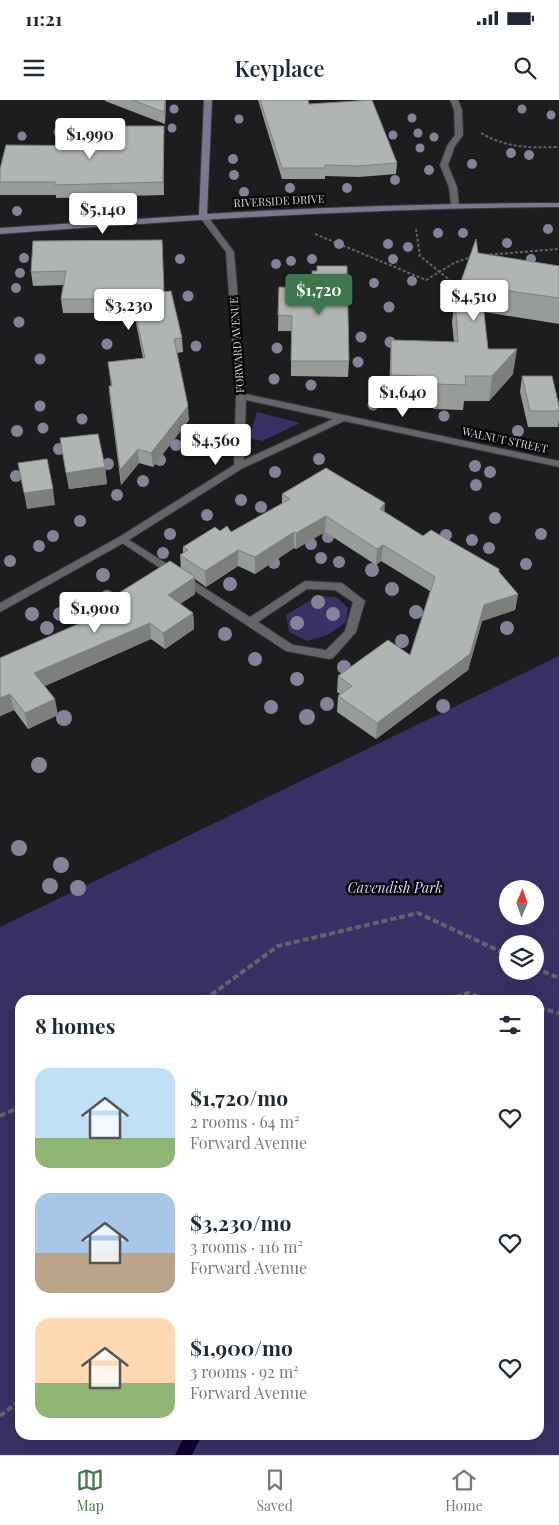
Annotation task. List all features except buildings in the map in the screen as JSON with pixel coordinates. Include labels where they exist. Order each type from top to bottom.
[{"type":"main road","points":[[203,216],[208,100]]},
{"type":"main road","name":"RIVERSIDE DRIVE","points":[[0,232],[203,216],[455,204],[559,205]]},
{"type":"street","points":[[454,100],[458,110],[459,135],[450,146],[444,165],[453,187],[455,204]]},
{"type":"street","name":"FORWARD AVENUE","points":[[203,216],[230,252],[242,396],[239,466]]},
{"type":"street","name":"WALNUT STREET","points":[[242,396],[559,464]]},
{"type":"street","points":[[0,608],[123,539],[239,466],[343,418]]},
{"type":"street","points":[[123,539],[249,623],[290,648],[329,655],[350,632],[359,601],[338,586],[305,585],[249,623]]},
{"type":"path","points":[[475,129],[496,142],[530,148],[559,147]]},
{"type":"path","points":[[416,228],[420,256],[463,292]]},
{"type":"path","points":[[309,232],[426,280],[454,263],[475,256]]},
{"type":"path","points":[[484,255],[559,249]]},
{"type":"path","points":[[211,995],[278,946],[418,913],[499,951]]},
{"type":"path","points":[[544,972],[559,978]]},
{"type":"path","points":[[544,1009],[559,1013]]},
{"type":"path","points":[[0,1116],[15,1109]]},
{"type":"path","points":[[0,1416],[15,1404]]},
{"type":"green space","points":[[257,412],[300,423],[262,441],[249,438]]},
{"type":"green space","points":[[317,596],[336,597],[348,608],[346,622],[328,635],[307,641],[289,632],[286,615]]},
{"type":"green space","name":"Cavendish Park","points":[[559,656],[559,1455],[0,1455],[0,927]]},
{"type":"waterway","points":[[183,1455],[191,1440]]}]
